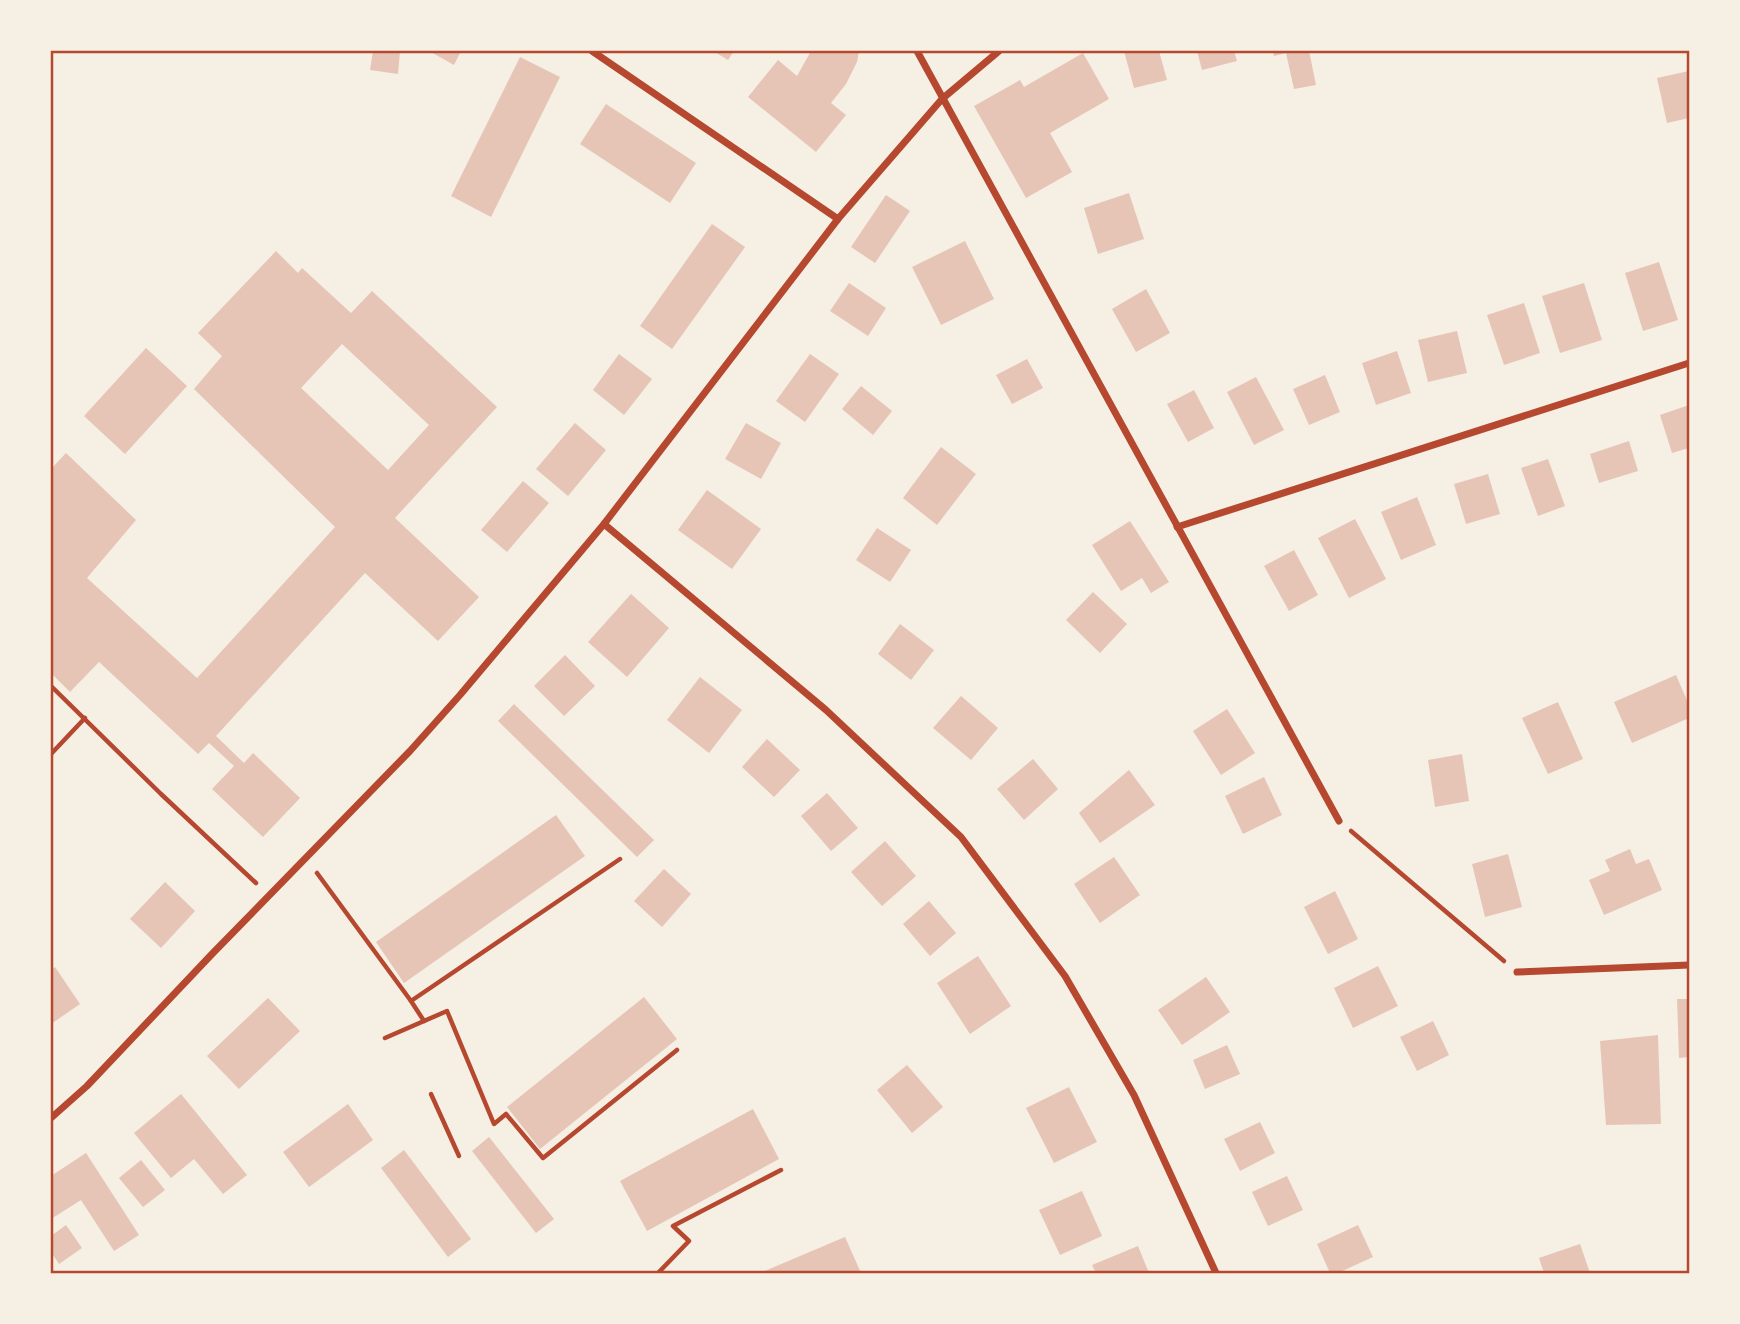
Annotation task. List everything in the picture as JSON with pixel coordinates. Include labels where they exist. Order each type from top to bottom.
[{"type":"street","points":[[592,51],[838,219]]},
{"type":"street","points":[[917,51],[1339,821]]},
{"type":"street","points":[[51,1118],[87,1086],[446,711],[604,524],[838,219],[942,99],[999,51]]},
{"type":"street","points":[[1177,527],[1689,363]]},
{"type":"street","points":[[604,524],[826,710],[961,837],[1065,976],[1134,1095],[1216,1273]]},
{"type":"street","points":[[1517,972],[1689,965]]},
{"type":"path","points":[[51,686],[161,794],[270,895]]},
{"type":"path","points":[[51,754],[85,718]]},
{"type":"path","points":[[1339,821],[1517,972]]},
{"type":"path","points":[[306,858],[424,1021]]},
{"type":"path","points":[[411,1001],[620,859]]},
{"type":"path","points":[[385,1038],[447,1011],[494,1125],[506,1114],[543,1158],[677,1050]]},
{"type":"path","points":[[431,1094],[459,1156]]},
{"type":"path","points":[[658,1273],[689,1241],[673,1226],[781,1170]]},
{"type":"building","points":[[373,51],[400,51],[398,74],[370,70]]},
{"type":"building","points":[[429,51],[461,51],[454,65]]},
{"type":"building","points":[[713,51],[734,51],[728,60]]},
{"type":"building","points":[[811,51],[859,51],[857,62],[846,84],[831,103],[846,115],[816,152],[748,97],[778,60],[797,76]]},
{"type":"building","points":[[1124,51],[1159,51],[1167,80],[1134,88]]},
{"type":"building","points":[[1197,51],[1234,51],[1237,61],[1202,70]]},
{"type":"building","points":[[1273,51],[1309,51],[1316,85],[1294,89],[1286,53],[1274,56]]},
{"type":"building","points":[[1083,53],[1109,99],[1050,133],[1072,172],[1026,198],[974,106],[1020,80],[1024,87]]},
{"type":"building","points":[[520,57],[560,77],[491,217],[451,196]]},
{"type":"building","points":[[1689,71],[1689,118],[1667,123],[1657,78]]},
{"type":"building","points":[[606,104],[696,163],[670,203],[580,144]]},
{"type":"building","points":[[1129,193],[1144,239],[1098,254],[1084,208]]},
{"type":"building","points":[[886,195],[910,211],[875,263],[851,247]]},
{"type":"building","points":[[712,224],[745,247],[672,349],[640,326]]},
{"type":"building","points":[[965,241],[994,299],[941,325],[912,267]]},
{"type":"building","points":[[276,251],[298,273],[302,268],[351,313],[372,291],[497,407],[395,518],[479,597],[438,641],[365,573],[216,736],[244,763],[253,753],[300,798],[263,837],[212,789],[234,766],[209,743],[198,754],[99,662],[70,692],[51,673],[51,469],[66,453],[136,520],[87,578],[197,678],[335,527],[194,389],[222,356],[198,333]],"holes":[[[342,344],[429,425],[388,470],[301,388]]]},
{"type":"building","points":[[1659,262],[1678,320],[1643,331],[1625,273]]},
{"type":"building","points":[[849,283],[886,308],[868,336],[830,311]]},
{"type":"building","points":[[1584,283],[1602,340],[1560,353],[1542,296]]},
{"type":"building","points":[[1146,289],[1170,333],[1136,352],[1112,309]]},
{"type":"building","points":[[1524,303],[1540,353],[1504,365],[1487,315]]},
{"type":"building","points":[[1457,331],[1467,373],[1428,382],[1418,340]]},
{"type":"building","points":[[146,348],[187,386],[125,454],[84,416]]},
{"type":"building","points":[[1397,351],[1411,393],[1376,405],[1362,363]]},
{"type":"building","points":[[619,354],[652,379],[624,415],[593,390]]},
{"type":"building","points":[[810,354],[839,374],[805,422],[776,401]]},
{"type":"building","points":[[1027,359],[1043,388],[1012,404],[996,375]]},
{"type":"building","points":[[1325,375],[1340,412],[1309,425],[1293,389]]},
{"type":"building","points":[[1256,377],[1284,430],[1254,445],[1227,392]]},
{"type":"building","points":[[861,386],[892,411],[873,435],[842,409]]},
{"type":"building","points":[[1194,390],[1214,428],[1188,442],[1167,404]]},
{"type":"building","points":[[1689,405],[1689,448],[1672,453],[1660,415]]},
{"type":"building","points":[[575,423],[606,450],[568,496],[536,469]]},
{"type":"building","points":[[746,423],[781,443],[761,479],[725,459]]},
{"type":"building","points":[[1629,441],[1638,471],[1599,483],[1590,454]]},
{"type":"building","points":[[941,447],[976,474],[937,525],[903,498]]},
{"type":"building","points":[[1548,459],[1565,506],[1538,516],[1521,468]]},
{"type":"building","points":[[1488,474],[1500,514],[1466,524],[1454,484]]},
{"type":"building","points":[[523,481],[549,503],[507,552],[481,530]]},
{"type":"building","points":[[707,490],[761,529],[732,569],[678,530]]},
{"type":"building","points":[[1417,497],[1436,545],[1401,560],[1381,512]]},
{"type":"building","points":[[1355,519],[1386,579],[1349,598],[1318,538]]},
{"type":"building","points":[[1130,521],[1169,582],[1151,593],[1142,578],[1121,591],[1092,545]]},
{"type":"building","points":[[877,528],[911,550],[890,582],[856,560]]},
{"type":"building","points":[[1294,550],[1318,595],[1289,611],[1264,566]]},
{"type":"building","points":[[1093,592],[1127,624],[1100,653],[1066,620]]},
{"type":"building","points":[[631,594],[669,628],[627,677],[588,642]]},
{"type":"building","points":[[900,624],[934,650],[911,680],[878,654]]},
{"type":"building","points":[[565,655],[595,686],[564,716],[534,686]]},
{"type":"building","points":[[1676,675],[1689,705],[1689,718],[1632,743],[1614,702]]},
{"type":"building","points":[[700,677],[742,710],[709,753],[667,720]]},
{"type":"building","points":[[961,696],[998,728],[971,760],[933,728]]},
{"type":"building","points":[[1558,702],[1583,759],[1548,774],[1522,718]]},
{"type":"building","points":[[514,704],[654,840],[637,857],[498,721]]},
{"type":"building","points":[[1227,709],[1255,753],[1221,775],[1193,731]]},
{"type":"building","points":[[767,739],[800,770],[774,797],[742,767]]},
{"type":"building","points":[[1462,754],[1469,801],[1435,807],[1428,760]]},
{"type":"building","points":[[1033,759],[1058,789],[1024,820],[997,789]]},
{"type":"building","points":[[1129,770],[1155,805],[1100,843],[1079,813]]},
{"type":"building","points":[[1264,777],[1282,815],[1243,834],[1225,796]]},
{"type":"building","points":[[827,793],[858,828],[831,851],[801,816]]},
{"type":"building","points":[[556,815],[585,856],[404,983],[376,942]]},
{"type":"building","points":[[885,841],[916,876],[882,906],[851,872]]},
{"type":"building","points":[[1630,849],[1636,864],[1649,859],[1662,890],[1604,915],[1589,880],[1610,871],[1605,860]]},
{"type":"building","points":[[1508,854],[1522,907],[1485,917],[1472,864]]},
{"type":"building","points":[[1114,857],[1140,895],[1100,923],[1074,884]]},
{"type":"building","points":[[664,869],[691,894],[662,927],[634,901]]},
{"type":"building","points":[[165,882],[195,911],[161,948],[130,919]]},
{"type":"building","points":[[1335,891],[1358,939],[1328,954],[1304,907]]},
{"type":"building","points":[[929,901],[956,933],[930,956],[903,924]]},
{"type":"building","points":[[978,956],[1011,1006],[970,1034],[937,983]]},
{"type":"building","points":[[1378,966],[1398,1006],[1353,1028],[1334,988]]},
{"type":"building","points":[[55,967],[80,1004],[51,1024],[51,970]]},
{"type":"building","points":[[1206,977],[1230,1012],[1182,1045],[1158,1010]]},
{"type":"building","points":[[644,997],[677,1039],[540,1149],[507,1107]]},
{"type":"building","points":[[268,998],[300,1031],[239,1089],[207,1056]]},
{"type":"building","points":[[1677,999],[1689,999],[1689,1057],[1679,1058]]},
{"type":"building","points":[[1433,1021],[1449,1055],[1417,1071],[1400,1037]]},
{"type":"building","points":[[1658,1035],[1661,1124],[1606,1125],[1600,1041]]},
{"type":"building","points":[[1227,1045],[1240,1074],[1205,1089],[1193,1060]]},
{"type":"building","points":[[907,1065],[943,1107],[912,1133],[877,1090]]},
{"type":"building","points":[[1069,1087],[1097,1142],[1054,1163],[1026,1108]]},
{"type":"building","points":[[181,1094],[247,1175],[223,1194],[194,1159],[171,1178],[134,1133]]},
{"type":"building","points":[[348,1104],[373,1140],[309,1187],[283,1152]]},
{"type":"building","points":[[753,1109],[779,1159],[647,1231],[620,1181]]},
{"type":"building","points":[[1260,1122],[1275,1153],[1240,1171],[1224,1139]]},
{"type":"building","points":[[489,1137],[554,1219],[536,1233],[472,1151]]},
{"type":"building","points":[[404,1150],[471,1239],[448,1257],[381,1168]]},
{"type":"building","points":[[86,1153],[139,1235],[114,1251],[81,1200],[51,1219],[51,1176]]},
{"type":"building","points":[[141,1160],[165,1190],[143,1207],[119,1178]]},
{"type":"building","points":[[1287,1176],[1303,1210],[1268,1226],[1252,1192]]},
{"type":"building","points":[[1082,1191],[1102,1236],[1060,1255],[1039,1210]]},
{"type":"building","points":[[66,1225],[82,1248],[59,1264],[51,1252],[51,1236]]},
{"type":"building","points":[[1358,1225],[1373,1257],[1338,1273],[1330,1273],[1317,1244]]},
{"type":"building","points":[[845,1237],[861,1273],[760,1273]]},
{"type":"building","points":[[1580,1244],[1590,1273],[1544,1273],[1539,1258]]},
{"type":"building","points":[[1138,1246],[1149,1273],[1096,1273],[1092,1265]]}]
